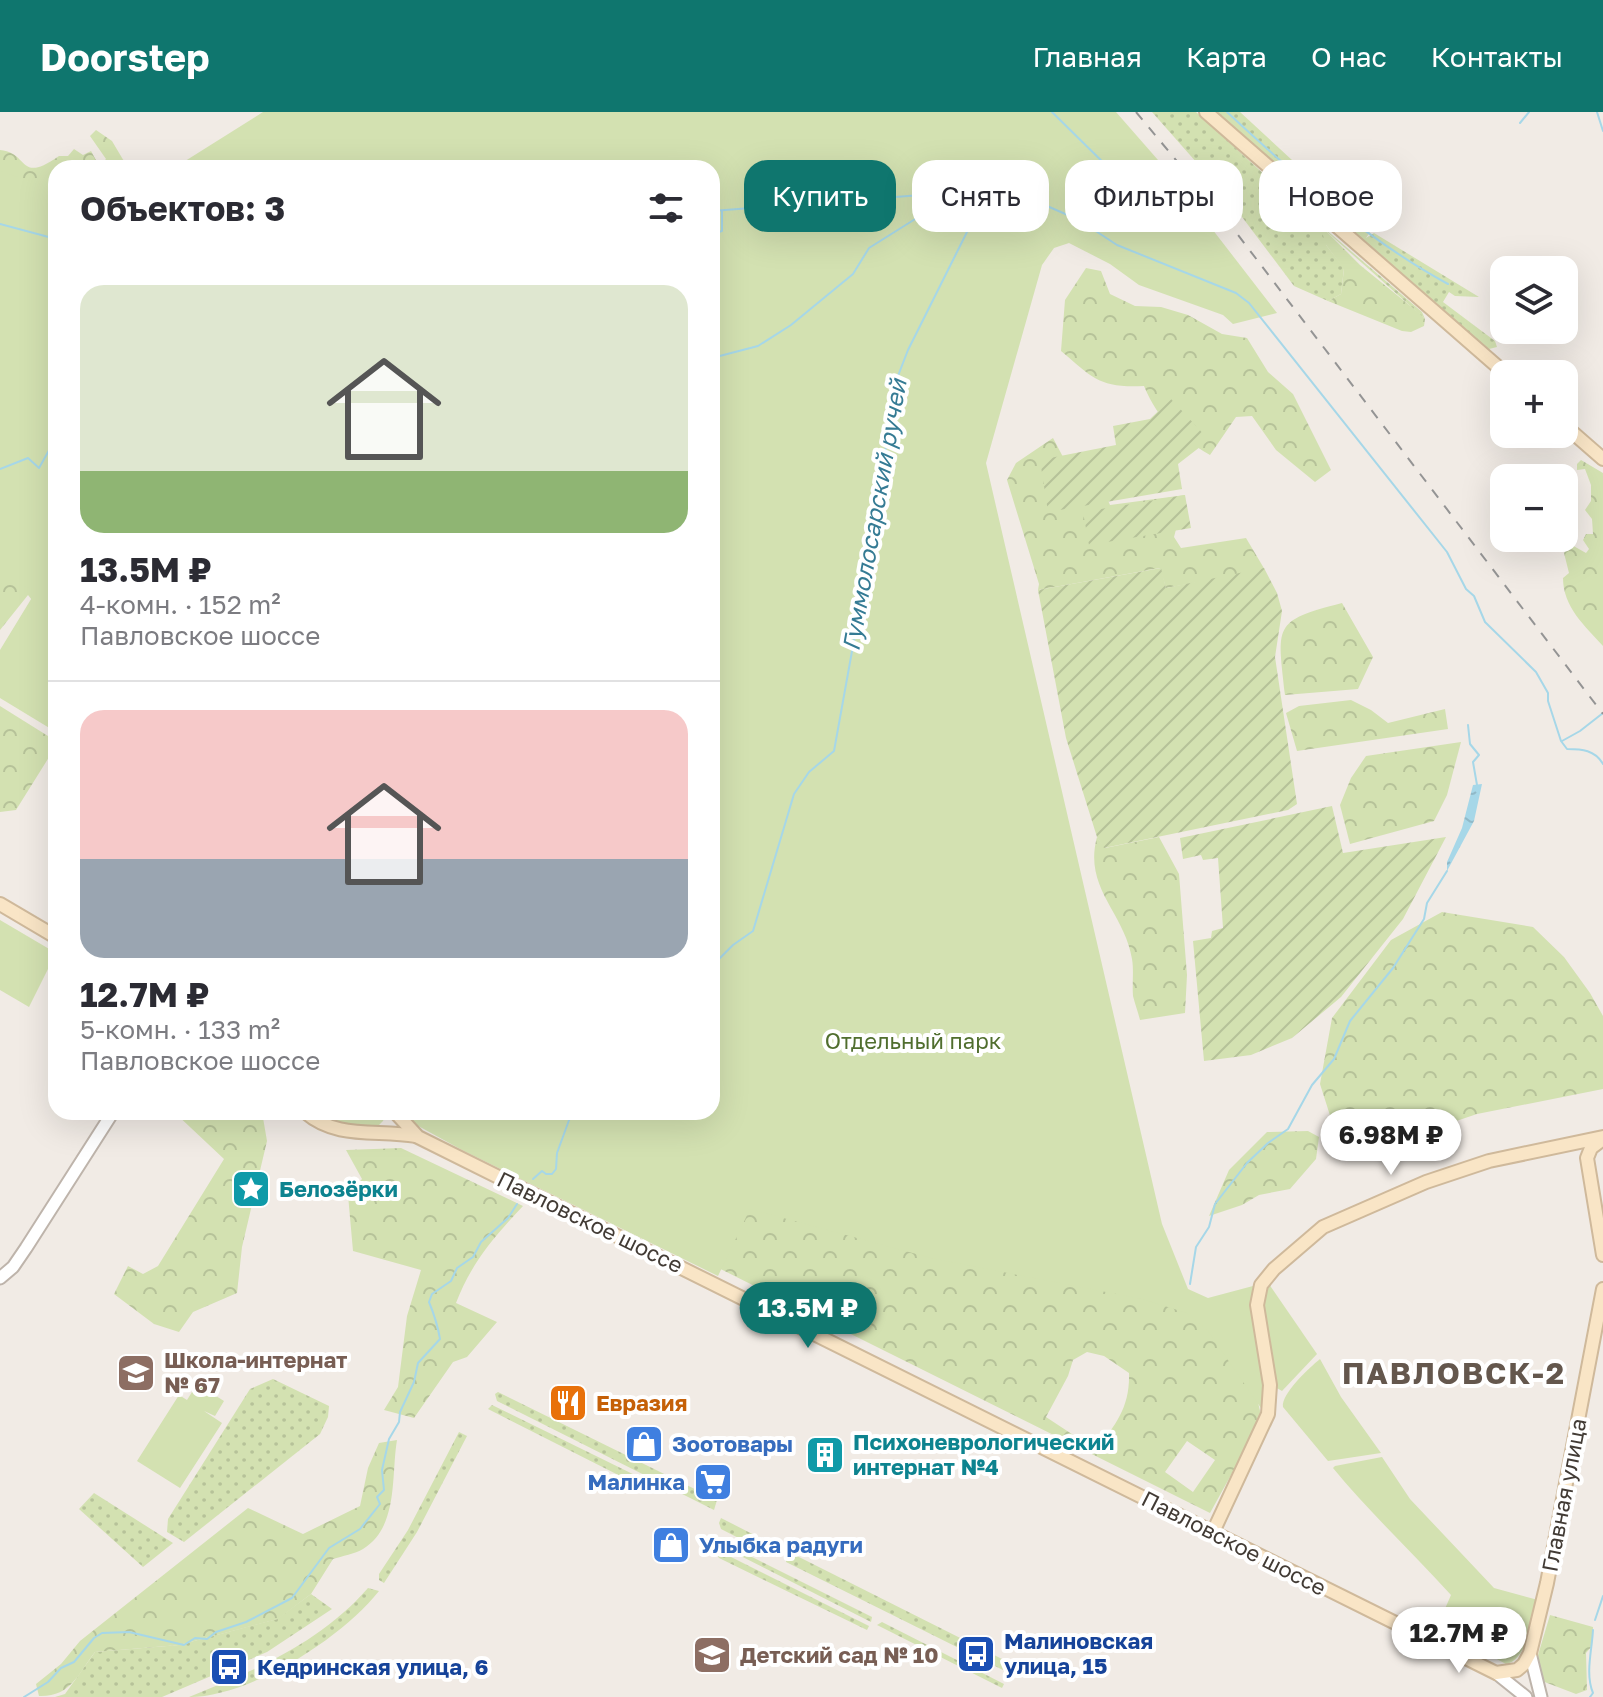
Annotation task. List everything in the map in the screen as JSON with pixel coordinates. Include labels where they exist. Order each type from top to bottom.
[{"type":"main road","points":[[1206,112],[1490,360]]},
{"type":"main road","points":[[1578,437],[1603,459]]},
{"type":"main road","points":[[0,904],[48,932]]},
{"type":"main road","name":"Павловское шоссе","points":[[316,1120],[341,1131],[418,1137]]},
{"type":"main road","points":[[381,1132],[388,1120]]},
{"type":"main road","name":"Павловское шоссе","points":[[400,1120],[418,1137],[1496,1673]]},
{"type":"main road","points":[[1213,1532],[1268,1414],[1270,1385],[1257,1305],[1261,1285],[1274,1269],[1323,1227],[1426,1182],[1489,1161],[1603,1138]]},
{"type":"main road","points":[[1587,1158],[1591,1148],[1603,1138]]},
{"type":"main road","points":[[1578,1141],[1587,1158],[1603,1255]]},
{"type":"main road","name":"Главная улица","points":[[1530,1653],[1547,1583],[1603,1289]]},
{"type":"main road","points":[[1496,1673],[1517,1670],[1530,1653]]},
{"type":"street","points":[[0,1278],[20,1258],[108,1120]]},
{"type":"street","points":[[1530,1653],[1541,1697]]},
{"type":"street","points":[[1496,1673],[1526,1697]]},
{"type":"green space","name":"Отдельный парк","points":[[263,112],[1116,112],[1158,160],[1065,160],[1065,232],[1214,232],[1277,313],[1233,324],[1223,315],[1139,285],[1110,264],[1069,243],[1054,248],[1042,265],[986,463],[1162,1224],[1188,1289],[1208,1298],[1253,1286],[1253,1318],[1264,1383],[1263,1411],[1208,1331],[1187,1313],[1142,1299],[931,1258],[750,1209],[718,1276],[411,1122],[720,1120],[720,160],[187,160]]},
{"type":"green space","points":[[1152,112],[1196,112],[1259,170],[1259,232],[1326,232],[1326,245],[1344,268],[1341,294],[1328,301],[1294,286],[1243,218],[1243,160],[1194,160]]},
{"type":"green space","points":[[1216,112],[1240,112],[1292,160],[1271,160]]},
{"type":"green space","points":[[96,130],[112,141],[123,160],[105,160],[90,136]]},
{"type":"green space","points":[[74,149],[83,155],[91,151],[96,160],[52,160],[68,156]]},
{"type":"green space","points":[[0,150],[9,152],[30,167],[46,164],[48,226],[0,225]]},
{"type":"green space","points":[[0,171],[48,187],[48,727],[0,698],[0,650],[36,591],[17,583],[0,584]]},
{"type":"green space","points":[[1322,232],[1327,232],[1360,265],[1419,313],[1425,319],[1424,326],[1411,332],[1402,331],[1328,301],[1341,294],[1344,269],[1326,245]]},
{"type":"green space","points":[[1327,232],[1422,312],[1425,319]]},
{"type":"green space","points":[[1353,232],[1370,232],[1366,238],[1374,233],[1479,297],[1455,296],[1449,292],[1443,302],[1490,337],[1490,344],[1497,347],[1489,349]]},
{"type":"green space","points":[[1086,268],[1101,271],[1110,294],[1135,306],[1161,307],[1188,315],[1222,334],[1247,338],[1268,372],[1293,394],[1331,470],[1315,482],[1276,450],[1252,416],[1236,417],[1210,455],[1163,419],[1144,386],[1107,383],[1082,369],[1061,351],[1065,300]]},
{"type":"green space","points":[[1171,399],[1209,440],[1178,464],[1182,489],[1048,512],[1040,460],[1116,445],[1113,426],[1150,419]]},
{"type":"green space","points":[[1053,438],[1072,474],[1097,475],[1110,505],[1185,495],[1174,537],[1181,548],[1246,538],[1265,570],[1166,588],[1160,568],[1038,590],[1039,584],[1007,480],[1016,463]]},
{"type":"green space","points":[[1581,460],[1603,473],[1603,646],[1576,615],[1564,588],[1563,578],[1569,573],[1564,553],[1578,552],[1578,548],[1586,553],[1589,549],[1583,540],[1586,534],[1593,534],[1592,519],[1585,510],[1591,501],[1591,485],[1585,469],[1578,470],[1577,464]]},
{"type":"green space","points":[[1185,495],[1191,528],[1089,545],[1083,512]]},
{"type":"green space","points":[[1161,568],[1166,588],[1264,568],[1282,611],[1275,657],[1297,804],[1288,810],[1104,848],[1097,837],[1066,738],[1038,590]]},
{"type":"green space","points":[[39,569],[43,614],[28,595],[0,630],[0,575]]},
{"type":"green space","points":[[1342,603],[1373,657],[1358,689],[1285,695],[1281,654],[1284,630],[1302,615]]},
{"type":"green space","points":[[1351,700],[1388,723],[1445,709],[1448,729],[1297,751],[1286,713],[1299,706]]},
{"type":"green space","points":[[0,706],[48,736],[48,759],[16,810],[0,812]]},
{"type":"green space","points":[[1461,742],[1447,795],[1434,821],[1350,844],[1340,805],[1351,778],[1366,756]]},
{"type":"green space","points":[[1332,806],[1343,853],[1446,837],[1403,919],[1341,997],[1292,1038],[1251,1055],[1204,1061],[1193,941],[1211,938],[1212,931],[1223,928],[1218,858],[1203,860],[1201,855],[1183,859],[1180,838]]},
{"type":"green space","points":[[1097,837],[1105,848],[1159,837],[1179,874],[1187,975],[1185,1013],[1140,1020],[1133,996],[1133,964],[1128,943],[1100,886],[1096,871],[1094,855]]},
{"type":"green space","points":[[1442,912],[1533,927],[1564,957],[1603,1016],[1603,1089],[1477,1114],[1406,1138],[1342,1153],[1320,1084],[1332,1018],[1391,940]]},
{"type":"green space","points":[[0,920],[48,948],[48,969],[29,1007],[0,990]]},
{"type":"green space","points":[[183,1120],[263,1120],[267,1141],[242,1247],[237,1293],[193,1312],[179,1332],[154,1324],[114,1294],[128,1266],[143,1274],[158,1266],[224,1159]]},
{"type":"green space","points":[[328,1120],[383,1120],[376,1128],[347,1129]]},
{"type":"green space","points":[[1308,1131],[1319,1137],[1316,1159],[1290,1189],[1259,1195],[1242,1205],[1209,1216],[1229,1170],[1267,1132]]},
{"type":"green space","points":[[553,1134],[1188,1301],[1253,1382],[1262,1419],[1210,1513],[538,1178]],"holes":[[[1087,1352],[1104,1356],[1129,1373],[1124,1405],[1096,1450],[1046,1417],[1073,1360]],[[1187,1441],[1215,1460],[1193,1492],[1165,1472]]]},
{"type":"green space","points":[[401,1148],[523,1206],[484,1251],[456,1303],[497,1322],[467,1357],[453,1362],[414,1418],[384,1410],[398,1387],[407,1316],[421,1270],[353,1251],[348,1195],[362,1179],[346,1150]]},
{"type":"green space","points":[[1269,1284],[1317,1354],[1282,1391],[1275,1387],[1262,1309]]},
{"type":"green space","points":[[1320,1359],[1341,1397],[1381,1453],[1328,1461],[1283,1407],[1291,1388]]},
{"type":"green space","points":[[273,1379],[329,1406],[328,1417],[320,1434],[184,1542],[167,1532],[168,1519],[250,1389]]},
{"type":"green space","points":[[197,1384],[224,1401],[215,1416],[204,1411],[222,1423],[180,1488],[137,1461],[179,1395],[187,1400]]},
{"type":"green space","points":[[498,1392],[717,1500],[714,1510],[497,1401],[495,1394]]},
{"type":"green space","points":[[492,1405],[647,1481],[644,1488],[488,1409]]},
{"type":"green space","points":[[459,1432],[467,1436],[417,1532],[384,1583],[379,1580],[379,1574],[408,1530]]},
{"type":"green space","points":[[397,1440],[391,1499],[383,1528],[363,1549],[333,1559],[311,1594],[278,1619],[179,1645],[95,1652],[73,1683],[59,1693],[39,1696],[36,1684],[61,1664],[80,1641],[248,1508],[303,1534],[360,1506],[368,1468],[379,1443]]},
{"type":"green space","points":[[1382,1457],[1410,1499],[1494,1588],[1538,1600],[1528,1638],[1513,1661],[1506,1664],[1437,1627],[1451,1595],[1333,1468]]},
{"type":"green space","points":[[94,1493],[173,1543],[143,1567],[79,1509]]},
{"type":"green space","points":[[721,1518],[778,1547],[772,1555],[721,1529]]},
{"type":"green space","points":[[718,1540],[872,1617],[871,1622],[713,1542]]},
{"type":"green space","points":[[713,1548],[869,1626],[867,1630],[719,1558]]},
{"type":"green space","points":[[787,1551],[1014,1665],[1009,1673],[786,1562]]},
{"type":"green space","points":[[368,1588],[379,1591],[363,1609],[293,1662],[239,1687],[189,1697],[262,1665],[307,1640],[349,1608]]},
{"type":"green space","points":[[311,1594],[332,1609],[267,1652],[162,1697],[55,1697],[65,1694],[95,1652],[179,1645],[277,1619]]},
{"type":"green space","points":[[1550,1615],[1593,1627],[1592,1646],[1586,1653],[1587,1690],[1576,1694],[1542,1681],[1538,1655]]},
{"type":"green space","points":[[882,1622],[1004,1684],[1002,1688],[877,1625]]},
{"type":"water","points":[[1482,784],[1474,821],[1447,871],[1447,862],[1462,828],[1473,785]]},
{"type":"waterway","points":[[1052,112],[1101,160]]},
{"type":"waterway","points":[[1227,112],[1305,183],[1360,227],[1448,284]]},
{"type":"waterway","points":[[1520,123],[1529,112]]},
{"type":"waterway","points":[[1597,112],[1603,131]]},
{"type":"waterway","points":[[720,210],[912,196]]},
{"type":"waterway","name":"Гуммолосарский ручей","points":[[720,958],[753,931],[794,794],[809,772],[834,751],[869,557],[896,381],[908,350],[980,206],[991,201],[1011,206],[1038,202],[1079,220],[1117,245],[1236,293],[1249,303],[1447,552],[1466,589],[1474,596],[1485,622],[1536,672],[1548,693],[1561,741],[1567,749],[1588,751],[1603,764]]},
{"type":"waterway","points":[[720,232],[722,211]]},
{"type":"waterway","points":[[720,356],[758,346],[791,325],[853,274],[869,248],[912,221]]},
{"type":"waterway","points":[[0,224],[48,237]]},
{"type":"waterway","points":[[0,469],[28,458],[39,468],[48,452]]},
{"type":"waterway","points":[[1562,741],[1603,713]]},
{"type":"waterway","points":[[1468,725],[1470,744],[1479,755],[1473,762],[1477,785]]},
{"type":"waterway","points":[[1190,1284],[1196,1247],[1209,1227],[1215,1204],[1247,1163],[1288,1129],[1312,1085],[1334,1059],[1350,1021],[1393,968],[1424,919],[1427,903],[1447,871]]},
{"type":"waterway","name":"Гуммолосарский ручей","points":[[533,1179],[542,1171],[552,1174],[556,1169],[557,1153],[569,1120]]},
{"type":"waterway","name":"Гуммолосарский ручей","points":[[24,1697],[48,1682],[61,1668],[74,1662],[102,1633],[129,1632],[184,1645],[195,1638],[207,1639],[292,1598],[329,1548],[360,1529],[380,1504],[377,1497],[384,1490],[382,1470],[389,1439],[399,1422],[418,1363],[440,1339],[429,1302],[432,1294],[451,1281],[457,1268],[473,1257],[481,1242],[508,1218],[517,1204]]},
{"type":"waterway","points":[[1595,1620],[1603,1596]]},
{"type":"waterway","points":[[1590,1697],[1593,1693],[1589,1670],[1593,1630]]},
{"type":"railway","points":[[1136,112],[1235,231],[1603,714]]},
{"type":"place","name":"Белозёрки","points":[[251,1189]]},
{"type":"place","name":"Школа-интернат № 67","points":[[136,1373]]},
{"type":"place","name":"Евразия","points":[[568,1403]]},
{"type":"place","name":"Зоотовары","points":[[644,1444]]},
{"type":"place","name":"Психоневрологический интернат №4","points":[[825,1455]]},
{"type":"place","name":"Малинка","points":[[713,1482]]},
{"type":"place","name":"Улыбка радуги","points":[[671,1545]]},
{"type":"place","name":"Малиновская улица, 15","points":[[976,1654]]},
{"type":"place","name":"Детский сад № 10","points":[[712,1655]]},
{"type":"place","name":"Кедринская улица, 6","points":[[229,1667]]},
{"type":"district","name":"ПАВЛОВСК-2","points":[[1454,1374]]}]
